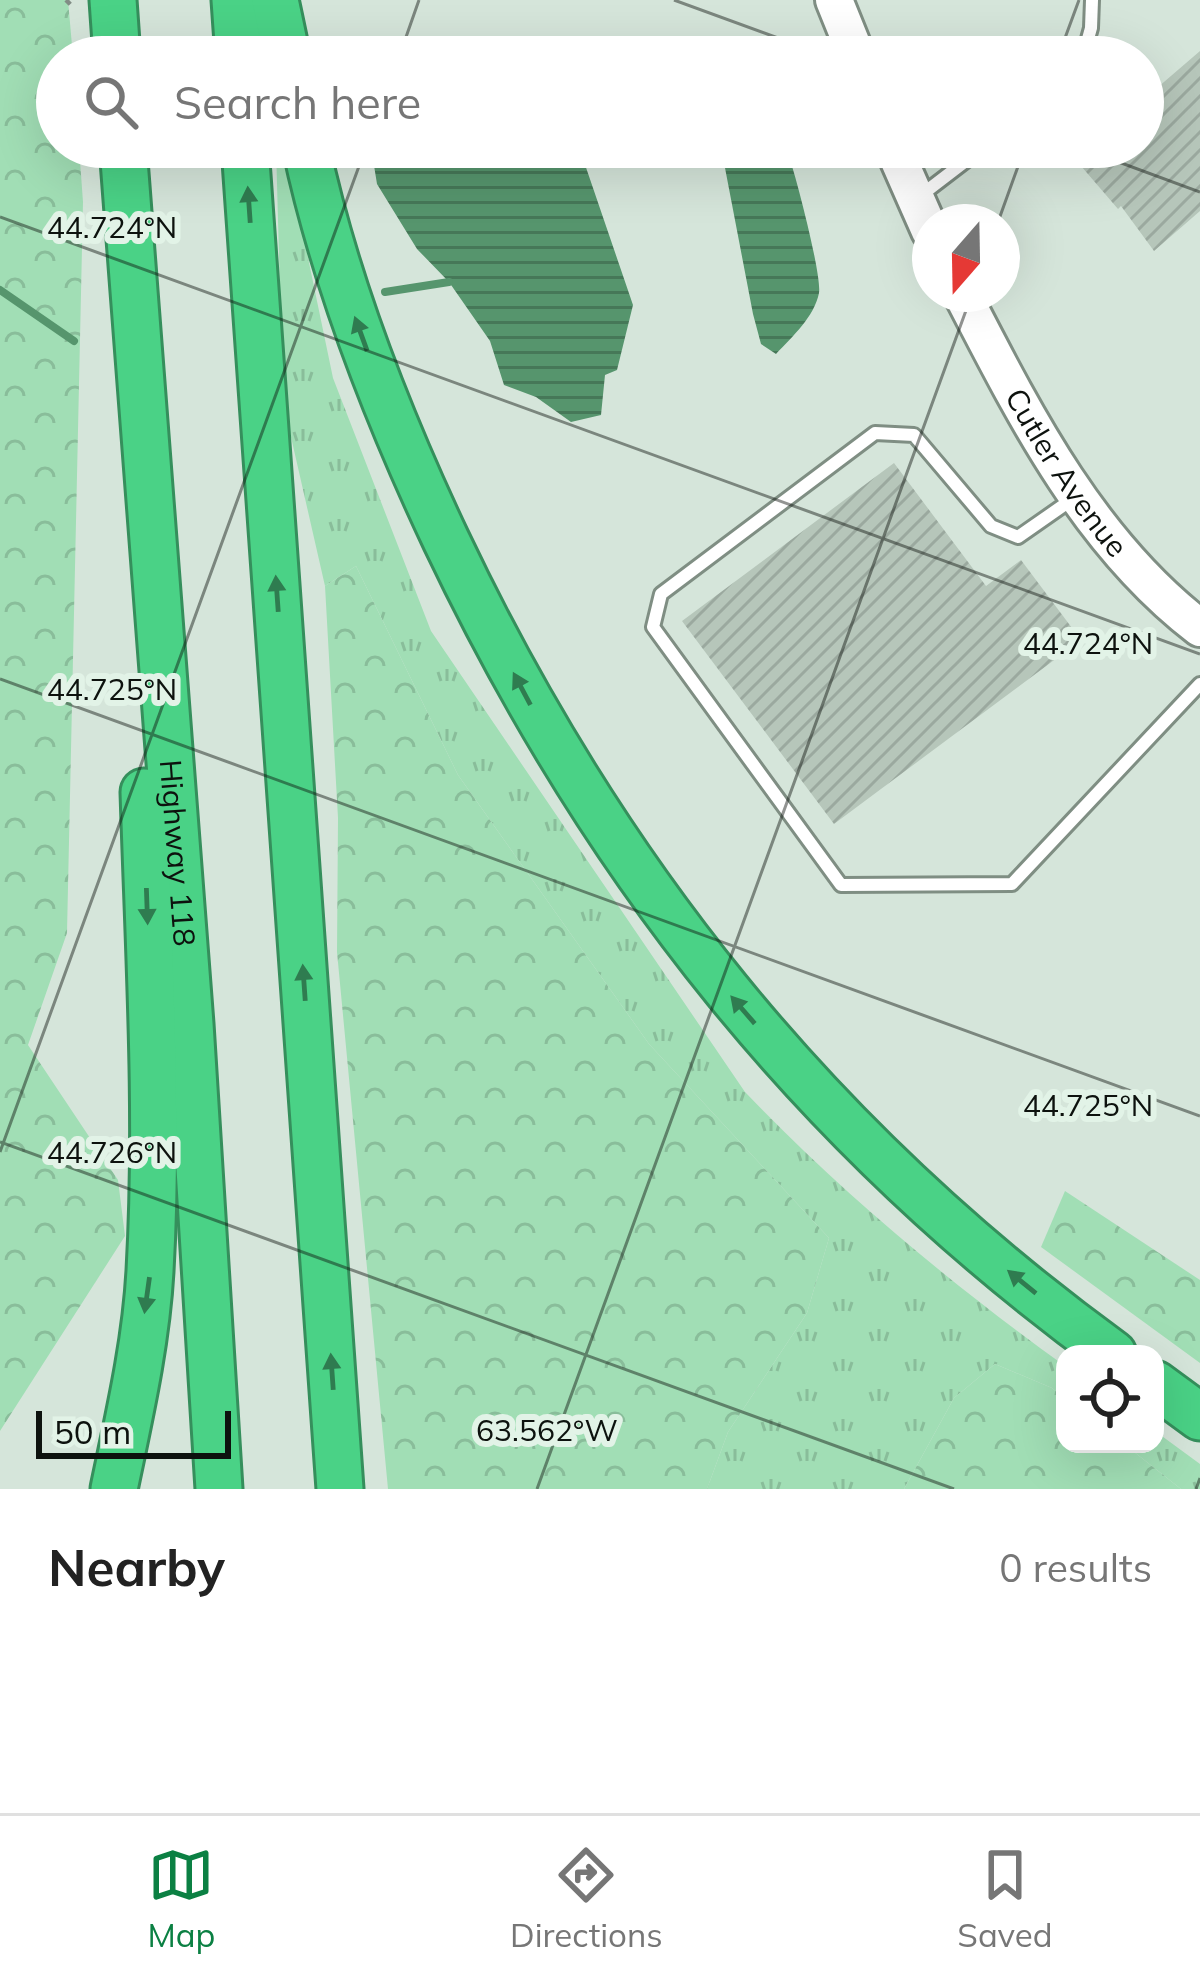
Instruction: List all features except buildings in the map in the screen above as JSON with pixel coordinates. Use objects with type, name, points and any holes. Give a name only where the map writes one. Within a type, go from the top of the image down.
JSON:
[{"type":"highway","points":[[235,0],[238,36]]},
{"type":"highway","points":[[274,0],[282,36]]},
{"type":"highway","points":[[93,4],[107,36]]},
{"type":"highway","name":"Highway 118","points":[[125,168],[190,1024],[219,1489]]},
{"type":"highway","points":[[246,168],[340,1489]]},
{"type":"highway","points":[[312,168],[352,308],[408,458],[541,726],[614,841],[697,956],[786,1061],[861,1139],[986,1253],[1102,1345]]},
{"type":"highway","points":[[114,1489],[133,1400],[150,1276],[154,1153],[135,285]]},
{"type":"highway","points":[[1164,1391],[1200,1417]]},
{"type":"street","points":[[834,0],[848,36]]},
{"type":"street","points":[[902,168],[917,204]]},
{"type":"street","name":"Cutler Avenue","points":[[971,312],[1075,497],[1165,601],[1200,628]]},
{"type":"lane","points":[[1089,36],[1092,0]]},
{"type":"lane","points":[[932,204],[965,168]]},
{"type":"lane","points":[[1075,497],[1018,537],[991,526],[914,435],[875,433],[661,594],[653,627],[841,885],[1012,884],[1200,684]]},
{"type":"path","points":[[66,0],[93,4]]},
{"type":"green space","points":[[0,0],[68,0],[71,36],[36,36],[36,168],[81,168],[83,202],[67,933],[28,1045],[118,1180],[125,1236],[0,1431]]},
{"type":"green space","points":[[277,168],[289,168],[333,378],[431,631],[745,1092],[899,1236],[1056,1359],[1056,1391],[995,1364],[954,1398],[904,1489],[707,1489],[728,1432],[807,1313],[829,1238],[649,1044],[458,775],[356,566],[325,586],[283,402]]},
{"type":"green space","points":[[356,566],[458,775],[649,1044],[829,1238],[807,1313],[728,1432],[707,1489],[388,1489],[337,952],[338,818],[325,586]]},
{"type":"green space","points":[[1065,1191],[1200,1280],[1200,1363],[1041,1247]]},
{"type":"green space","points":[[995,1364],[1056,1391],[1056,1453],[1135,1453],[1181,1489],[904,1489],[954,1398]]},
{"type":"green space","points":[[1164,1438],[1200,1464],[1200,1489],[1181,1489],[1135,1453],[1164,1453]]},
{"type":"shaded area","points":[[374,168],[586,168],[633,305],[617,370],[605,375],[601,415],[571,422],[536,397],[504,385],[490,341],[449,282],[417,249],[377,184]]},
{"type":"shaded area","points":[[725,168],[792,168],[819,293],[808,318],[776,354],[761,344]]},
{"type":"waterway","points":[[385,292],[449,282]]},
{"type":"waterway","points":[[0,290],[74,341]]}]
